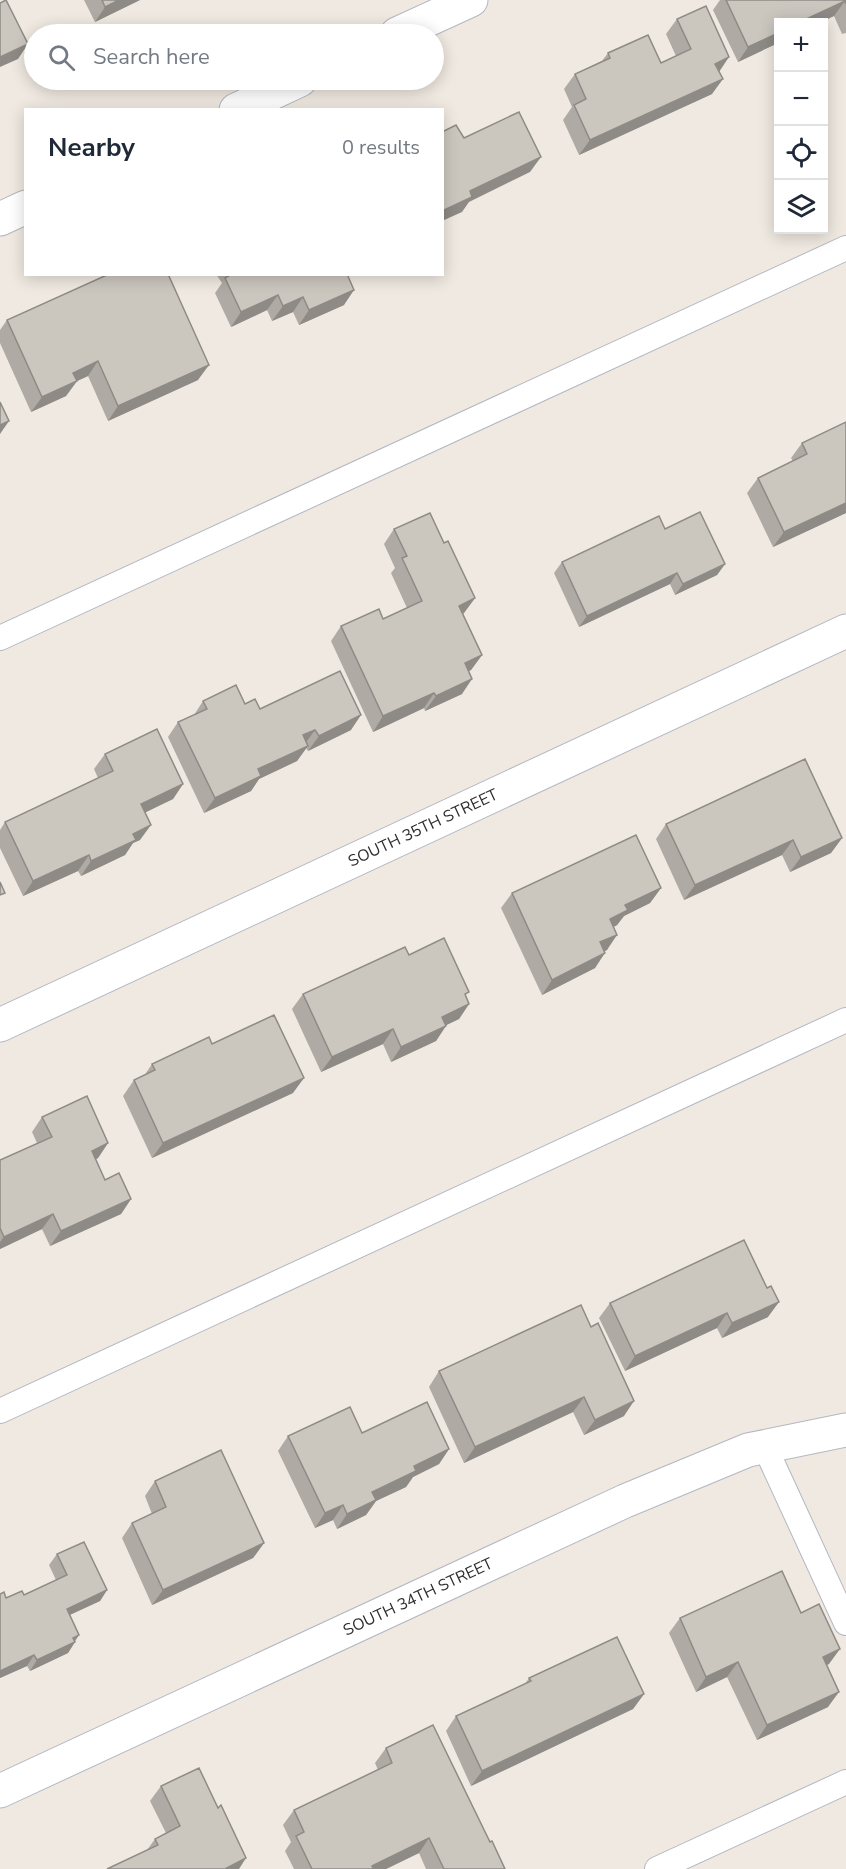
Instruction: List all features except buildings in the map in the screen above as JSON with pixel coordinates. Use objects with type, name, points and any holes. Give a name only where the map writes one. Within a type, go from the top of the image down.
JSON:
[{"type":"street","points":[[419,24],[471,0]]},
{"type":"street","points":[[240,108],[279,90]]},
{"type":"street","points":[[0,219],[24,208]]},
{"type":"street","name":"SOUTH 35TH STREET","points":[[0,1025],[846,632]]},
{"type":"street","name":"SOUTH 34TH STREET","points":[[0,1791],[625,1501],[748,1450],[846,1430]]},
{"type":"lane","points":[[0,638],[846,248]]},
{"type":"lane","points":[[0,1411],[846,1020]]},
{"type":"lane","points":[[765,1447],[846,1623]]},
{"type":"lane","points":[[657,1869],[846,1782]]}]
